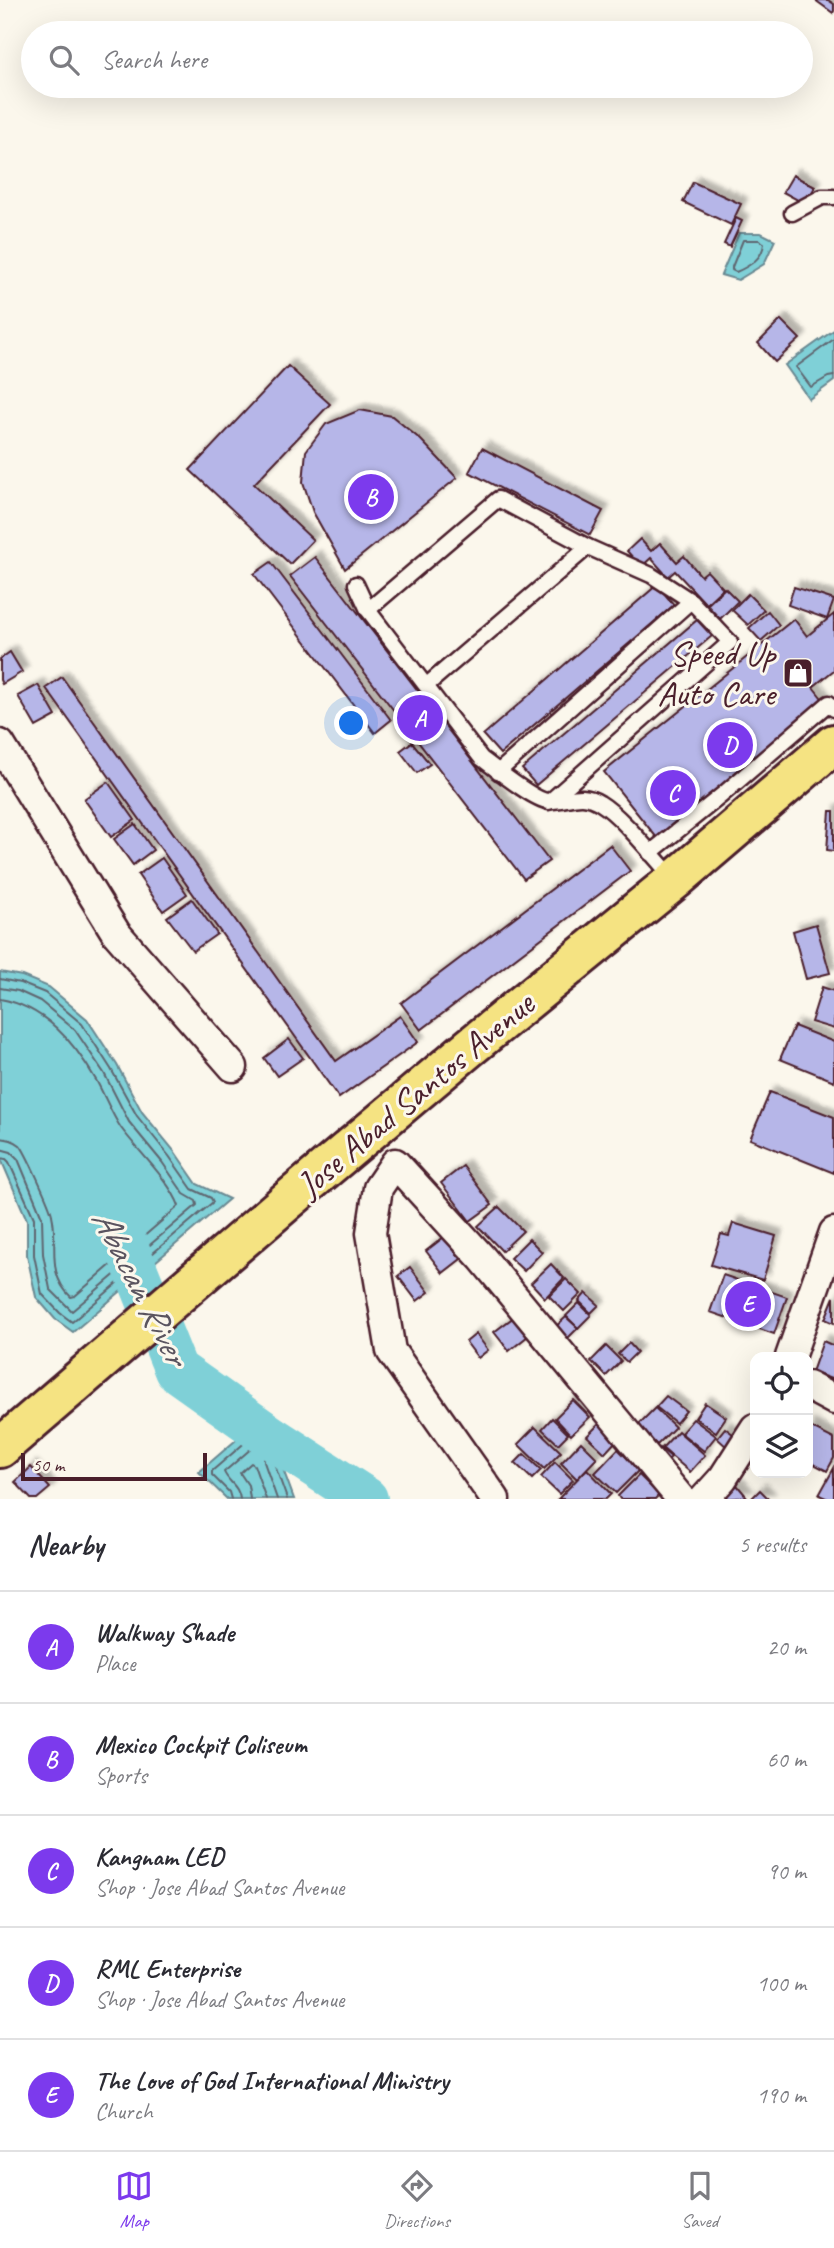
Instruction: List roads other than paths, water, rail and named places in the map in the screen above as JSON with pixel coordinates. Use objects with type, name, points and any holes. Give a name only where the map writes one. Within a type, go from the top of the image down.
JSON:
[{"type":"highway","name":"Jose Abad Santos Avenue","points":[[0,1448],[469,1048],[662,867],[834,744]]},
{"type":"street","points":[[0,744],[116,933],[233,1067]]},
{"type":"street","points":[[495,1499],[391,1351],[371,1233],[378,1188],[396,1163],[474,1249],[681,1499]]},
{"type":"street","points":[[792,1352],[832,1248]]},
{"type":"street","points":[[813,1389],[834,1400]]},
{"type":"street","points":[[704,1499],[723,1478],[750,1436]]},
{"type":"lane","points":[[792,213],[822,197],[834,197]]},
{"type":"lane","points":[[368,610],[498,499],[588,547],[651,576],[691,601],[730,642],[549,802]]},
{"type":"lane","points":[[427,685],[588,547]]},
{"type":"lane","points":[[356,584],[368,610],[481,758],[539,800],[549,802],[580,796],[599,802],[611,811],[662,867],[722,795],[829,703],[834,709]]},
{"type":"lane","points":[[498,772],[691,601]]},
{"type":"water","points":[[739,233],[761,233],[775,240],[764,264],[738,280],[721,275]]},
{"type":"water","points":[[834,330],[834,381],[809,399],[785,365]]},
{"type":"water","points":[[0,972],[22,976],[49,987],[87,1019],[117,1065],[142,1112],[197,1184],[229,1199],[73,1332],[55,1319],[36,1297],[27,1255],[27,1220],[0,1157]]},
{"type":"water","points":[[265,1415],[279,1434],[279,1458],[294,1499],[227,1499],[199,1472]]},
{"type":"waterway","name":"Abacan River","points":[[114,1223],[121,1233],[176,1370],[269,1436],[366,1499]]},
{"type":"place","name":"Mexico Cockpit Coliseum","points":[[371,497]]},
{"type":"place","name":"Speed Up Auto Care","points":[[798,673]]},
{"type":"place","name":"Walkway Shade","points":[[420,718]]},
{"type":"place","name":"RML Enterprise","points":[[730,745]]},
{"type":"place","name":"Kangnam LED","points":[[673,793]]},
{"type":"place","name":"The Love of God International Ministry","points":[[748,1304]]}]
